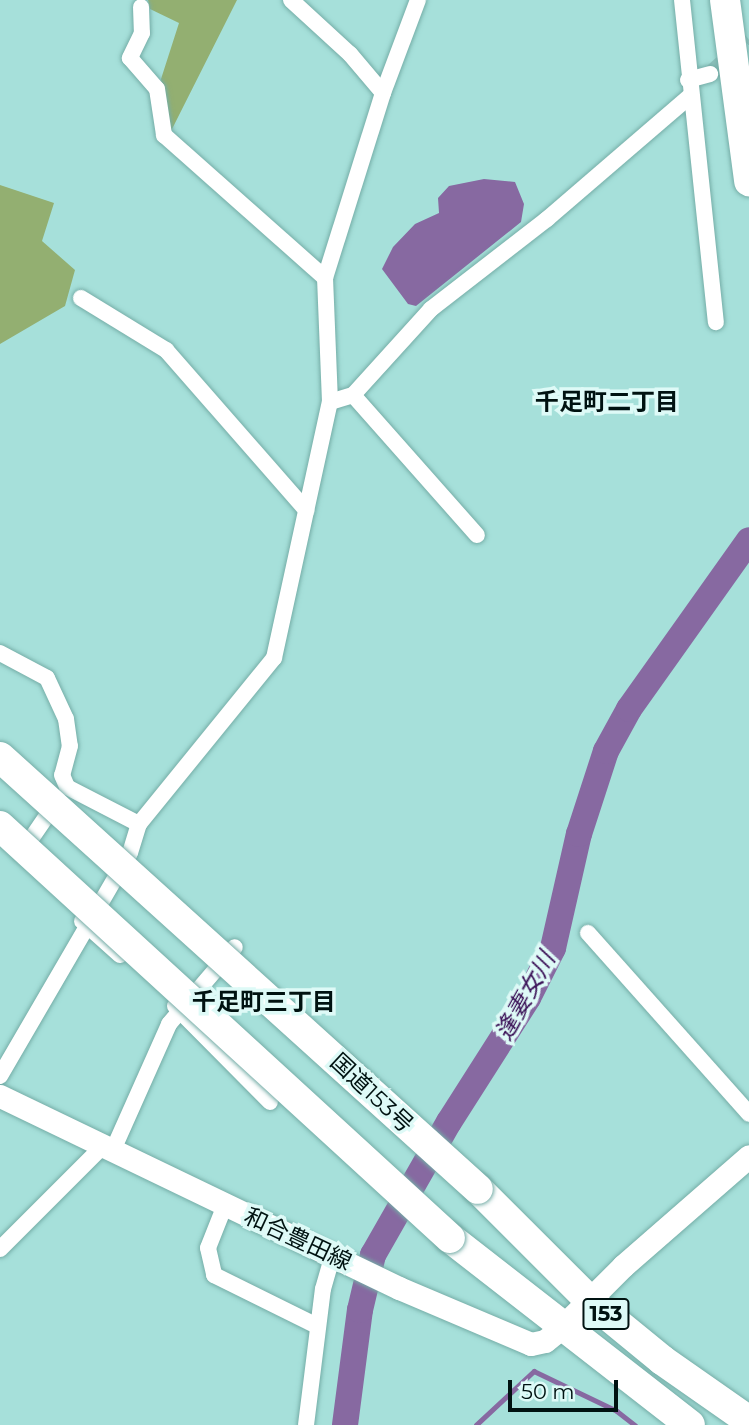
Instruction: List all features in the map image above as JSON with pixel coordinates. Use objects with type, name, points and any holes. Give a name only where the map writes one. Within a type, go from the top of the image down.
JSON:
[{"type":"highway","points":[[725,0],[749,181]]},
{"type":"highway","name":"国道153号","points":[[0,757],[478,1189],[590,1301],[662,1360],[749,1421]]},
{"type":"highway","name":"153","points":[[0,826],[450,1238],[561,1328],[690,1425]]},
{"type":"main road","name":"和合豊田線","points":[[0,1096],[399,1288],[531,1344],[545,1341],[561,1328],[623,1266],[749,1156]]},
{"type":"street","points":[[292,0],[350,54],[383,93]]},
{"type":"street","points":[[0,1076],[130,853],[139,824],[274,658],[330,402],[325,278],[383,93],[418,0]]},
{"type":"street","points":[[682,0],[689,97],[716,322]]},
{"type":"street","points":[[142,7],[142,33],[130,58],[157,89],[163,135],[325,278]]},
{"type":"street","points":[[688,80],[710,74]]},
{"type":"street","points":[[330,402],[353,394],[431,309],[547,219],[689,97]]},
{"type":"street","points":[[81,298],[166,350],[306,510]]},
{"type":"street","points":[[353,394],[477,535]]},
{"type":"street","points":[[0,653],[47,678],[66,719],[70,746],[62,775],[67,787],[139,824]]},
{"type":"street","points":[[17,860],[67,787]]},
{"type":"street","points":[[0,841],[87,926],[181,1011],[270,1101]]},
{"type":"street","points":[[588,933],[749,1114]]},
{"type":"street","points":[[0,1249],[108,1148],[170,1024],[235,947]]},
{"type":"street","points":[[225,1205],[208,1248],[214,1275],[317,1326]]},
{"type":"street","points":[[306,1425],[317,1326],[336,1257]]},
{"type":"green space","points":[[148,0],[237,0],[169,135],[161,79],[179,23],[150,9]]},
{"type":"green space","points":[[0,185],[54,203],[42,241],[75,270],[65,306],[0,344]]},
{"type":"shaded area","points":[[484,179],[515,182],[524,204],[521,222],[416,306],[408,304],[382,269],[393,247],[415,224],[439,213],[438,198],[449,186]]},
{"type":"waterway","name":"逢妻女川","points":[[345,1425],[360,1310],[373,1255],[449,1122],[528,998],[553,948],[579,834],[606,751],[629,709],[749,540]]},
{"type":"waterway","points":[[476,1425],[534,1371],[617,1411],[635,1425]]},
{"type":"tunnel","points":[[710,74],[749,39]]},
{"type":"district","name":"千足町二丁目","points":[[607,402]]},
{"type":"district","name":"千足町三丁目","points":[[264,1002]]}]
